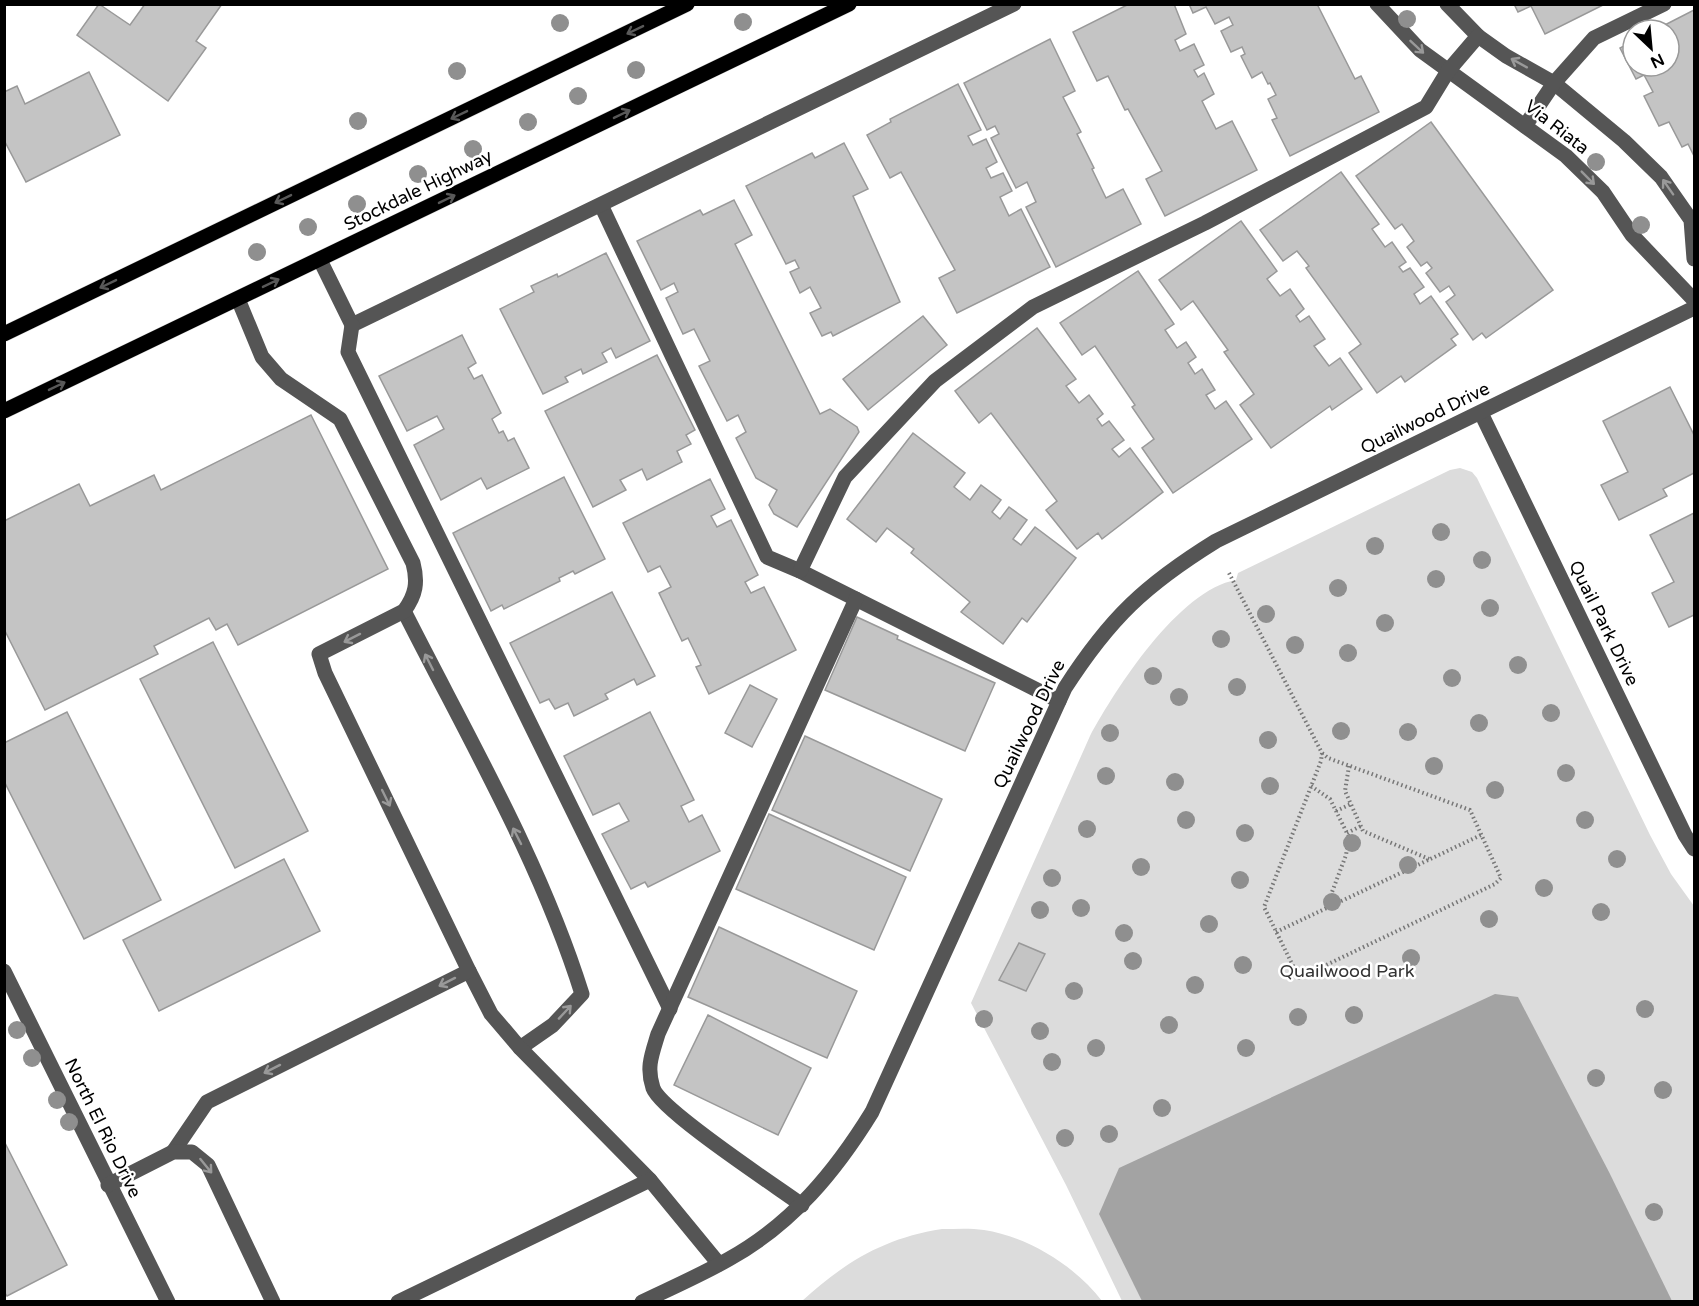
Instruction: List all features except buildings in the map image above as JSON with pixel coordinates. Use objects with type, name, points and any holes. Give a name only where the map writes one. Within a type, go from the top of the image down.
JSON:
[{"type":"main road","points":[[4,334],[687,4]]},
{"type":"main road","name":"Stockdale Highway","points":[[4,411],[849,4]]},
{"type":"street","points":[[352,325],[1014,4]]},
{"type":"street","name":"Via Riata","points":[[1377,4],[1420,50],[1566,156],[1602,192],[1632,235],[1695,300]]},
{"type":"street","name":"Via Riata","points":[[1447,4],[1478,36],[1506,56],[1554,83],[1624,141],[1661,177],[1690,220],[1695,259]]},
{"type":"street","points":[[1525,126],[1554,83],[1594,38],[1664,4]]},
{"type":"street","points":[[800,571],[845,477],[935,381],[1033,307],[1205,223],[1426,107],[1448,71],[1478,36]]},
{"type":"street","points":[[600,204],[766,557],[800,571],[1059,701]]},
{"type":"street","points":[[320,260],[352,325],[348,352],[670,1010]]},
{"type":"street","points":[[238,299],[262,357],[281,379],[340,419],[413,563],[418,581],[412,601],[404,611],[320,654],[325,673],[469,971],[491,1014],[520,1048],[650,1180],[719,1264]]},
{"type":"street","name":"Quailwood Drive","points":[[642,1302],[719,1264],[773,1230],[802,1205],[844,1156],[872,1112],[1059,701],[1093,644],[1132,601],[1172,568],[1216,541],[1695,308]]},
{"type":"street","name":"Quail Park Drive","points":[[1481,413],[1685,835],[1695,849]]},
{"type":"street","points":[[802,1205],[672,1111],[654,1090],[648,1066],[658,1034],[856,599]]},
{"type":"street","points":[[404,611],[538,877],[564,939],[582,994],[553,1025],[520,1048]]},
{"type":"street","name":"North El Rio Drive","points":[[4,971],[108,1185],[168,1302]]},
{"type":"street","points":[[173,1152],[207,1102],[469,971]]},
{"type":"street","points":[[108,1185],[173,1152],[192,1152],[208,1165],[273,1302]]},
{"type":"street","points":[[398,1302],[650,1180]]},
{"type":"path","points":[[1229,573],[1322,753],[1321,761],[1264,906],[1299,978],[1495,884],[1502,878],[1470,810],[1349,766],[1322,753]]},
{"type":"path","points":[[1349,766],[1345,791],[1363,831],[1372,837],[1429,859]]},
{"type":"path","points":[[1311,786],[1330,799],[1349,837],[1346,855],[1326,908]]},
{"type":"path","points":[[1336,811],[1350,804]]},
{"type":"path","points":[[1347,832],[1360,826]]},
{"type":"path","points":[[1276,932],[1481,835]]},
{"type":"green space","name":"Quailwood Park","points":[[1460,468],[1472,472],[1477,478],[1650,835],[1671,874],[1694,906],[1694,1301],[1122,1301],[1066,1185],[971,1003],[1090,736],[1133,668],[1172,621],[1193,602],[1214,588],[1236,580],[1238,573],[1450,470]]},
{"type":"green space","points":[[942,1229],[984,1230],[1034,1246],[1065,1265],[1102,1301],[802,1301],[850,1263],[866,1254],[902,1239]]},
{"type":"shaded area","points":[[1495,994],[1518,997],[1609,1172],[1672,1301],[1142,1301],[1099,1214],[1119,1168]]}]
